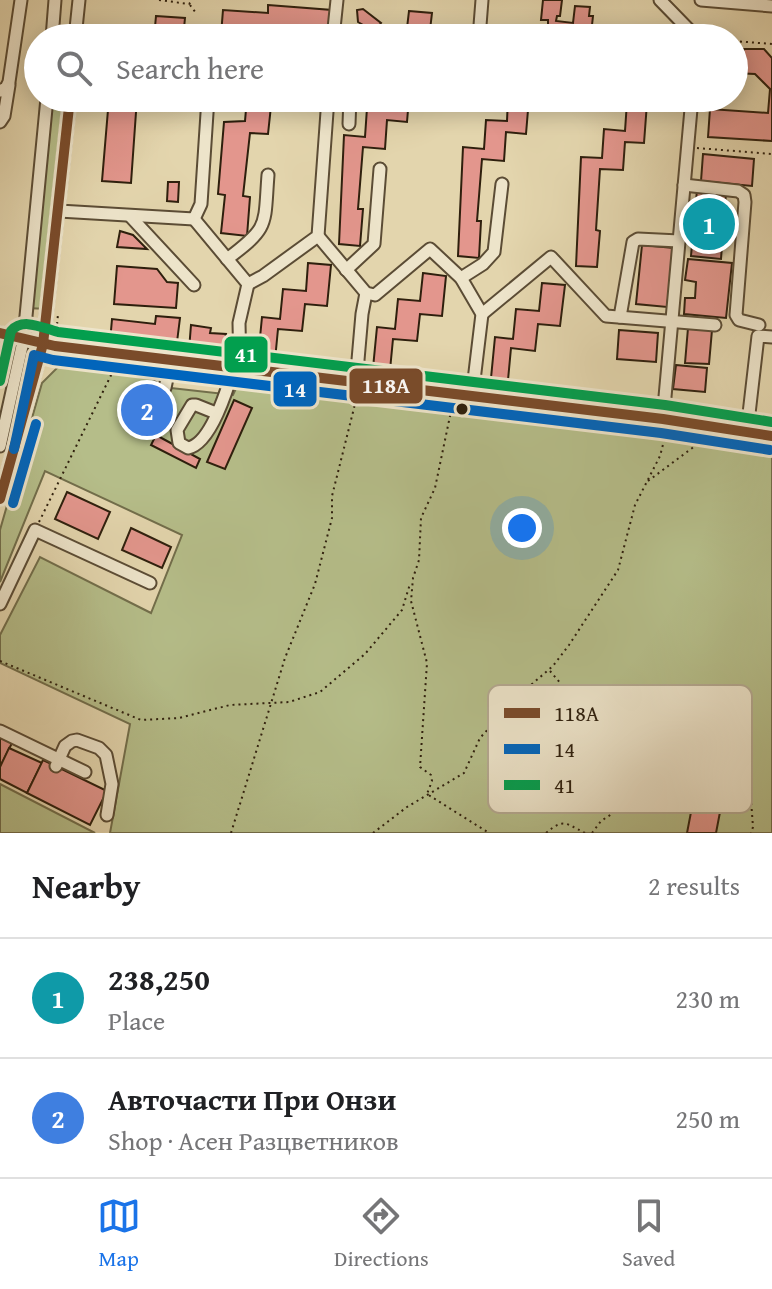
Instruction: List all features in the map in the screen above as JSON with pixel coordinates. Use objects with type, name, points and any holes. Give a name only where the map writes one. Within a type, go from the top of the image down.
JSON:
[{"type":"street","points":[[0,122],[4,116],[5,87],[21,0]]},
{"type":"street","points":[[53,24],[55,0]]},
{"type":"street","points":[[76,24],[79,0]]},
{"type":"street","points":[[334,24],[337,0]]},
{"type":"street","points":[[480,24],[482,0]]},
{"type":"street","points":[[660,0],[683,24]]},
{"type":"street","points":[[701,0],[772,6]]},
{"type":"street","points":[[0,446],[24,337],[46,112]]},
{"type":"street","points":[[0,499],[43,344],[69,112]]},
{"type":"street","points":[[194,219],[201,204],[207,112]]},
{"type":"street","points":[[327,112],[318,236],[366,293],[375,295],[430,249],[461,278],[482,314],[472,397]]},
{"type":"street","points":[[349,112],[349,124]]},
{"type":"street","points":[[667,420],[672,323],[691,112]]},
{"type":"street","points":[[346,270],[374,244],[380,169]]},
{"type":"street","points":[[227,259],[257,237],[264,223],[268,175]]},
{"type":"street","points":[[461,278],[483,264],[494,252],[502,184]]},
{"type":"street","points":[[684,185],[738,191],[744,195],[736,315],[739,320],[759,325]]},
{"type":"street","points":[[59,211],[194,219],[248,284]]},
{"type":"street","points":[[130,216],[194,285]]},
{"type":"street","points":[[216,413],[237,367],[239,323],[248,284],[318,236]]},
{"type":"street","points":[[620,317],[633,242],[638,239],[679,241]]},
{"type":"street","points":[[482,314],[551,257],[606,316],[715,325]]},
{"type":"street","points":[[356,383],[366,293]]},
{"type":"street","points":[[2,334],[43,344],[667,420],[772,436]]},
{"type":"street","points":[[747,431],[758,336],[772,337]]},
{"type":"street","points":[[165,388],[171,359]]},
{"type":"street","points":[[0,604],[35,530],[150,583]]},
{"type":"street","points":[[0,731],[58,763],[85,772]]},
{"type":"street","points":[[58,763],[65,746],[77,740],[99,748],[106,755],[112,784],[107,815]]},
{"type":"path","points":[[159,0],[188,3],[193,0]]},
{"type":"path","points":[[188,3],[196,13]]},
{"type":"path","points":[[748,42],[772,44]]},
{"type":"path","points":[[688,147],[772,154]]},
{"type":"path","points":[[2,334],[10,359]]},
{"type":"path","points":[[35,530],[122,354]]},
{"type":"path","points":[[231,833],[295,628],[315,584],[332,518],[332,496],[357,403],[356,383]]},
{"type":"path","points":[[0,661],[141,720],[179,718],[230,705],[289,702],[320,692],[365,654],[402,610],[419,560],[421,518],[435,488],[450,416],[450,395]]},
{"type":"path","points":[[531,685],[549,670],[569,645],[618,570],[635,505],[660,456],[667,420]]},
{"type":"path","points":[[646,483],[721,427]]},
{"type":"path","points":[[413,578],[411,601],[427,663],[420,767],[431,775],[427,794]]},
{"type":"path","points":[[549,670],[562,685]]},
{"type":"path","points":[[373,833],[407,807],[464,773],[480,738],[488,729]]},
{"type":"path","points":[[427,794],[489,833]]},
{"type":"path","points":[[592,833],[601,821],[613,813]]},
{"type":"path","points":[[751,833],[752,813]]},
{"type":"path","points":[[546,833],[557,823],[564,822],[585,833]]},
{"type":"green space","points":[[45,112],[68,112],[47,309],[27,308]]},
{"type":"green space","points":[[65,360],[141,370],[162,387],[233,395],[239,382],[748,445],[772,452],[772,833],[110,833],[130,724],[0,663],[0,635],[40,557],[151,613],[182,535],[45,471],[0,582],[0,530],[42,383]]},
{"type":"green space","points":[[0,784],[95,833],[0,833]]},
{"type":"building","points":[[543,0],[562,0],[560,16],[556,21],[573,23],[575,6],[590,7],[589,16],[593,16],[592,24],[548,24],[548,20],[541,20]]},
{"type":"building","points":[[268,5],[332,10],[331,24],[222,24],[223,10],[268,13]]},
{"type":"building","points":[[363,9],[381,23],[361,24],[358,22],[357,10]]},
{"type":"building","points":[[409,11],[432,13],[431,24],[407,24]]},
{"type":"building","points":[[156,16],[185,18],[184,24],[155,24]]},
{"type":"building","points":[[748,49],[764,49],[772,58],[772,141],[708,137],[710,112],[768,113],[770,89],[755,74],[748,74]]},
{"type":"building","points":[[108,112],[136,112],[131,183],[102,181]]},
{"type":"building","points":[[246,112],[270,112],[268,134],[250,133],[243,196],[250,197],[247,236],[221,233],[225,195],[218,194],[224,122],[245,121]]},
{"type":"building","points":[[367,112],[408,112],[407,122],[387,120],[385,149],[363,147],[358,209],[363,209],[360,246],[339,244],[344,135],[365,137]]},
{"type":"building","points":[[507,112],[528,112],[526,134],[506,132],[504,161],[482,159],[477,221],[481,221],[479,258],[458,256],[463,147],[484,149],[486,120],[507,121]]},
{"type":"building","points":[[626,112],[646,112],[644,143],[625,142],[623,170],[600,169],[597,267],[576,266],[581,157],[602,158],[604,129],[625,131]]},
{"type":"building","points":[[703,154],[754,159],[752,186],[701,181]]},
{"type":"building","points":[[168,182],[179,182],[178,202],[167,201]]},
{"type":"building","points":[[697,190],[726,193],[721,259],[691,256]]},
{"type":"building","points":[[120,231],[133,235],[147,249],[117,247]]},
{"type":"building","points":[[642,245],[674,248],[667,307],[636,304]]},
{"type":"building","points":[[688,259],[732,263],[726,318],[684,314],[685,298],[695,298],[696,282],[685,280]]},
{"type":"building","points":[[308,263],[331,265],[327,306],[305,304],[302,331],[278,329],[275,360],[258,358],[262,317],[280,319],[283,289],[306,291]]},
{"type":"building","points":[[117,266],[157,269],[167,282],[178,283],[176,308],[114,304]]},
{"type":"building","points":[[423,273],[446,276],[442,316],[420,314],[417,341],[393,339],[390,370],[373,368],[377,327],[395,329],[398,299],[420,301]]},
{"type":"building","points":[[542,283],[565,285],[560,326],[538,324],[535,351],[511,348],[508,380],[491,378],[495,337],[513,339],[516,309],[539,311]]},
{"type":"building","points":[[156,316],[180,318],[176,350],[110,342],[112,319],[155,324]]},
{"type":"building","points":[[191,325],[211,328],[210,333],[226,334],[223,354],[189,350]]},
{"type":"building","points":[[688,328],[712,330],[709,364],[685,363]]},
{"type":"building","points":[[619,330],[658,333],[656,362],[617,359]]},
{"type":"building","points":[[676,365],[707,368],[705,392],[673,389]]},
{"type":"building","points":[[234,400],[252,408],[225,469],[207,462]]},
{"type":"building","points":[[156,435],[200,459],[196,468],[151,445]]},
{"type":"building","points":[[67,492],[110,512],[98,539],[55,519]]},
{"type":"building","points":[[131,528],[171,547],[162,568],[122,550]]},
{"type":"building","points":[[0,735],[13,741],[0,767]]},
{"type":"building","points":[[9,748],[42,763],[27,793],[0,779],[0,767]]},
{"type":"building","points":[[43,760],[107,791],[90,825],[27,793]]},
{"type":"building","points":[[691,813],[720,813],[716,833],[687,833]]},
{"type":"transit line","name":"118А","points":[[0,499],[43,344],[68,112]]},
{"type":"transit line","name":"41","points":[[0,381],[11,331],[27,324],[58,332],[665,405],[772,422]]},
{"type":"transit line","name":"118А","points":[[0,333],[55,346],[663,419],[772,436]]},
{"type":"transit line","name":"14","points":[[14,449],[34,355],[53,360],[661,433],[770,450]]},
{"type":"transit line","name":"14","points":[[13,503],[36,424]]},
{"type":"place","name":"238,250","points":[[709,224]]},
{"type":"place","name":"Авточасти При Онзи","points":[[147,410]]}]
